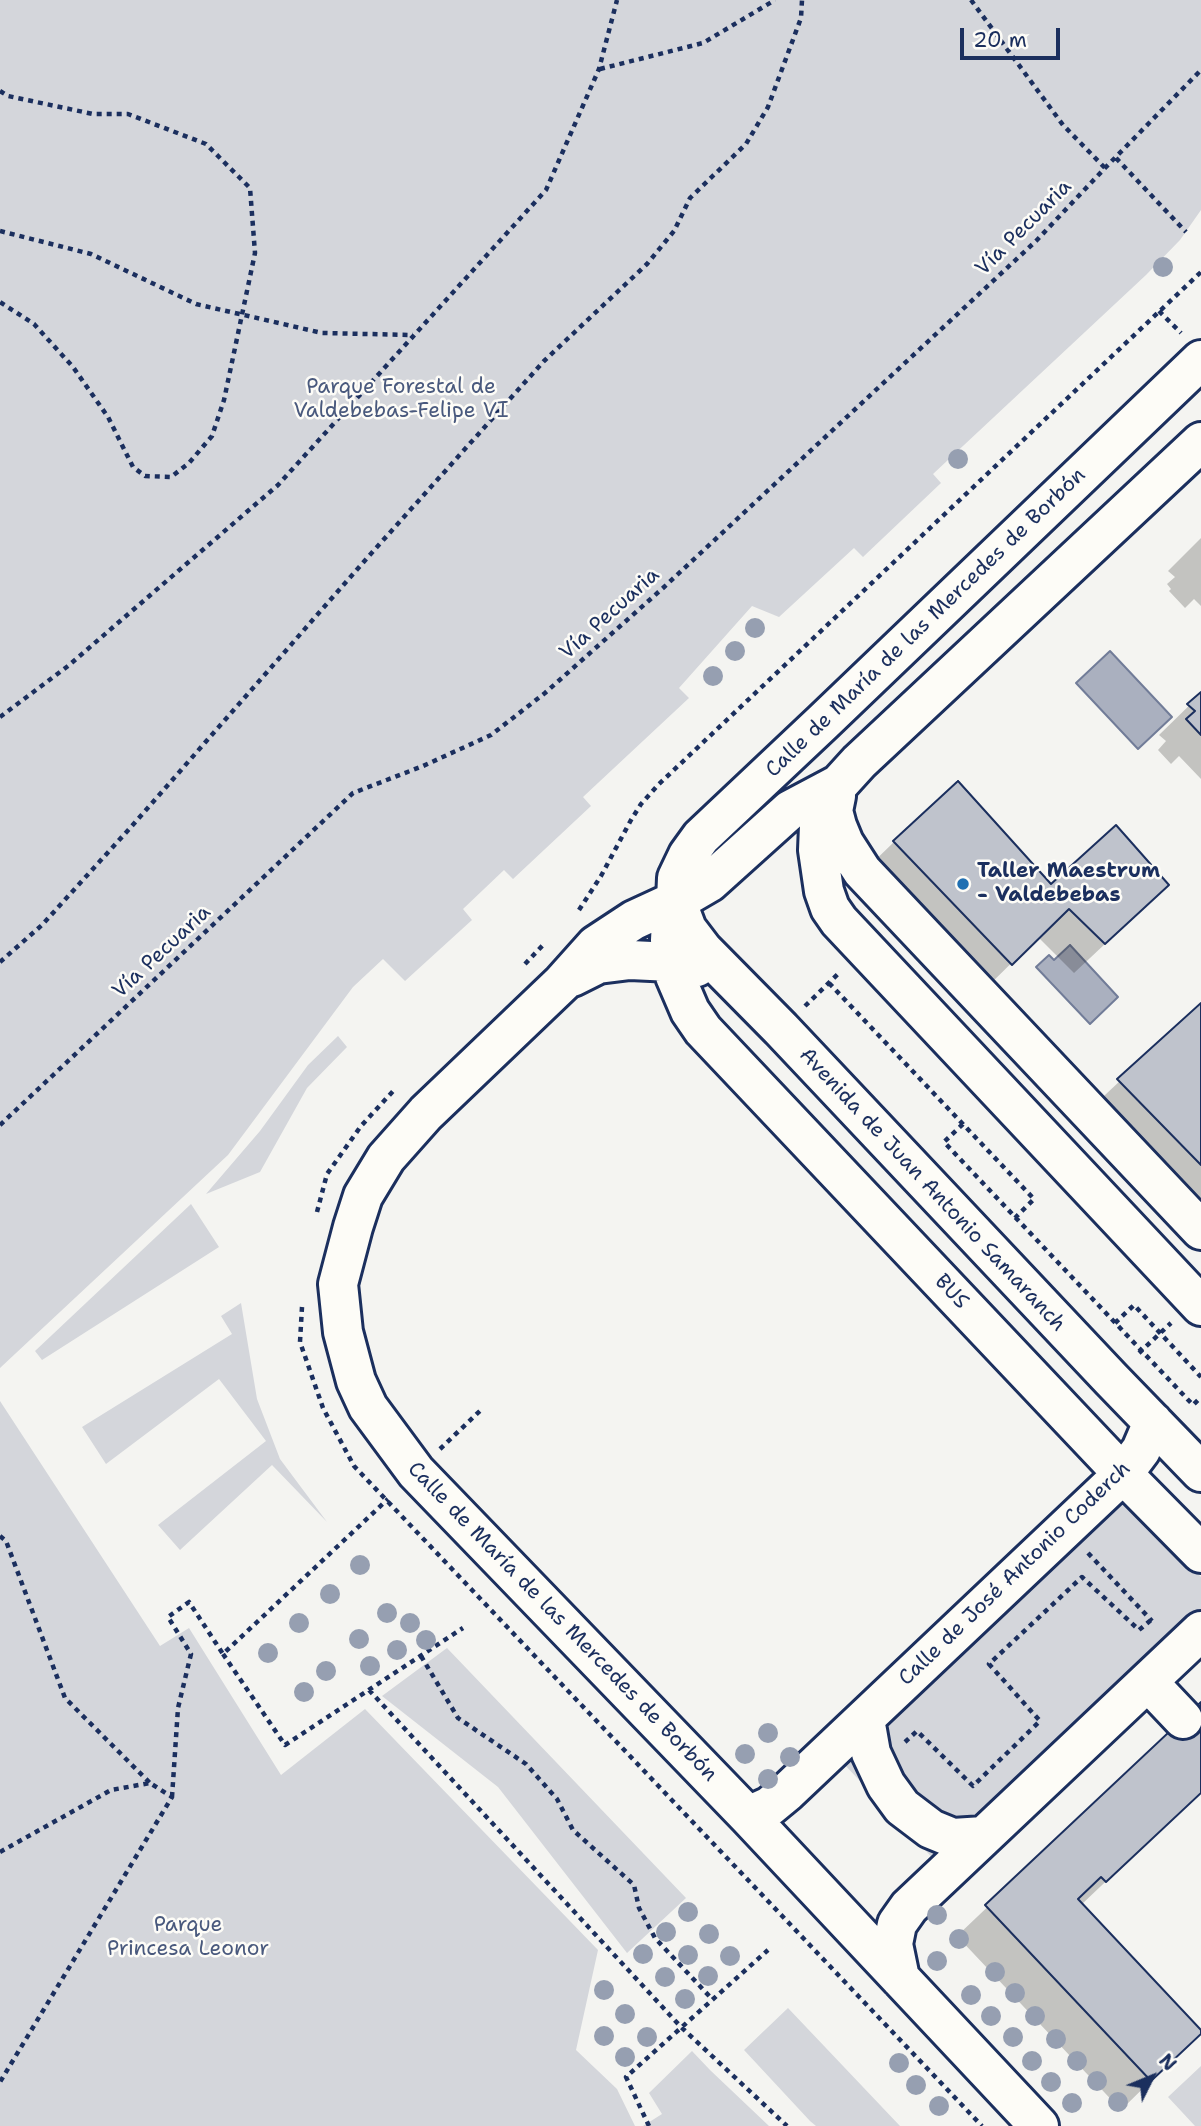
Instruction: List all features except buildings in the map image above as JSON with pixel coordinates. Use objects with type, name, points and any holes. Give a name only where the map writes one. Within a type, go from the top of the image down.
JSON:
[{"type":"street","name":"Calle de María de las Mercedes de Borbón","points":[[676,900],[677,878],[688,855],[701,837],[823,722],[1193,348]]},
{"type":"street","name":"Calle de María de las Mercedes de Borbón","points":[[1039,2126],[748,1816],[416,1472],[369,1407],[356,1381],[342,1332],[338,1284],[363,1196],[386,1158],[426,1113],[562,983],[589,952],[634,920],[710,882],[790,810],[849,773],[1201,442]]},
{"type":"street","points":[[849,773],[834,811],[844,843],[862,871],[1201,1230]]},
{"type":"street","points":[[849,773],[823,810],[820,826],[818,850],[830,908],[1187,1313]]},
{"type":"street","name":"BUS","points":[[676,900],[671,922],[672,962],[682,996],[703,1030],[1201,1553]]},
{"type":"street","name":"Avenida de Juan Antonio Samaranch","points":[[676,900],[687,929],[703,950],[1201,1472]]},
{"type":"street","points":[[562,983],[583,970],[613,961],[638,960],[672,962],[703,968],[734,982]]},
{"type":"street","name":"Calle de José Antonio Coderch","points":[[748,1816],[770,1806],[787,1793],[1123,1474],[1141,1450],[1153,1422]]},
{"type":"street","points":[[900,1978],[893,1944],[897,1924],[909,1907],[1201,1631]]},
{"type":"street","points":[[1148,1682],[1183,1718]]},
{"type":"street","points":[[865,1719],[871,1753],[886,1785],[902,1807],[931,1829],[953,1838],[984,1836]]},
{"type":"path","points":[[0,717],[68,666],[278,485],[546,190],[599,69],[618,0]]},
{"type":"path","points":[[599,69],[703,43],[775,0]]},
{"type":"path","points":[[0,962],[42,925],[122,837],[544,362],[646,264],[674,231],[690,198],[747,144],[768,107],[801,18],[802,0]]},
{"type":"path","points":[[971,0],[1063,125],[1105,168]]},
{"type":"path","name":"Vía Pecuaria","points":[[0,1125],[353,793],[423,766],[491,735],[545,693],[663,588],[1036,241],[1201,71]]},
{"type":"path","points":[[0,91],[8,96],[93,114],[128,114],[206,144],[250,188],[255,253],[224,400],[212,436],[189,463],[171,477],[145,476],[133,467],[108,417],[73,367],[34,324],[0,302]]},
{"type":"path","points":[[1116,158],[1186,232]]},
{"type":"path","points":[[0,231],[91,254],[195,304],[322,334],[414,335]]},
{"type":"path","points":[[572,917],[588,897],[641,804],[659,784],[1201,272]]},
{"type":"path","points":[[1159,311],[1193,348]]},
{"type":"path","points":[[527,963],[553,936]]},
{"type":"path","points":[[780,1029],[865,949]]},
{"type":"path","points":[[829,983],[1034,1199],[1016,1217]]},
{"type":"path","points":[[963,1124],[943,1142],[1193,1405],[1201,1397]]},
{"type":"path","points":[[1115,1323],[1134,1305],[1201,1377]]},
{"type":"path","points":[[1136,1356],[1187,1313]]},
{"type":"path","points":[[438,1451],[483,1408]]},
{"type":"path","points":[[223,1654],[394,1493]]},
{"type":"path","points":[[0,1536],[6,1541],[65,1698],[150,1783],[172,1797]]},
{"type":"path","points":[[1080,1545],[1158,1628]]},
{"type":"path","points":[[878,1768],[917,1731],[974,1786],[1040,1721],[989,1664],[1082,1577],[1139,1630],[1150,1620]]},
{"type":"path","points":[[0,2082],[172,1797],[178,1708],[191,1654],[168,1617],[189,1602],[285,1745],[463,1628]]},
{"type":"path","points":[[421,1656],[458,1718],[526,1764],[557,1799],[573,1830],[634,1885],[639,1908],[655,1938],[712,1999]]},
{"type":"path","points":[[369,1690],[681,2027],[787,2126]]},
{"type":"path","points":[[0,1852],[111,1790],[150,1783]]},
{"type":"path","points":[[649,2126],[626,2077],[768,1950]]},
{"type":"green space","name":"Parque Forestal de Valdebebas-Felipe VI","points":[[0,0],[1201,0],[1201,210],[1180,240],[1146,275],[933,474],[941,483],[863,557],[854,548],[779,617],[752,606],[679,688],[689,698],[583,797],[591,806],[513,879],[504,870],[463,909],[472,920],[405,981],[383,959],[353,987],[228,1155],[0,1368]]},
{"type":"green space","points":[[338,1036],[347,1047],[307,1088],[260,1172],[206,1194],[260,1131],[308,1065]]},
{"type":"green space","points":[[191,1204],[219,1247],[42,1360],[35,1351]]},
{"type":"green space","points":[[241,1303],[257,1399],[280,1459],[327,1522],[272,1465],[180,1550],[158,1525],[266,1441],[219,1379],[106,1464],[82,1427],[232,1334],[221,1316]]},
{"type":"green space","name":"Parque Princesa Leonor","points":[[0,1401],[160,1646],[189,1628],[281,1775],[365,1709],[598,1950],[576,2050],[617,2089],[635,2126],[0,2126]]},
{"type":"green space","points":[[1124,1496],[1201,1577],[1201,1623],[942,1868],[842,1762]]},
{"type":"green space","points":[[447,1648],[686,1898],[627,1953],[498,1787],[382,1696]]},
{"type":"green space","points":[[788,2008],[900,2126],[816,2126],[810,2121],[744,2050]]},
{"type":"green space","points":[[692,2051],[769,2126],[643,2126],[662,2114],[649,2093]]},
{"type":"green space","points":[[1201,2066],[1201,2126],[1195,2126],[1168,2097]]},
{"type":"water","points":[[1110,651],[1172,717],[1138,749],[1076,683]]},
{"type":"water","points":[[1070,945],[1118,997],[1090,1024],[1036,967],[1049,955],[1054,960]]},
{"type":"place","name":"Taller Maestrum - Valdebebas","points":[[963,884]]}]
